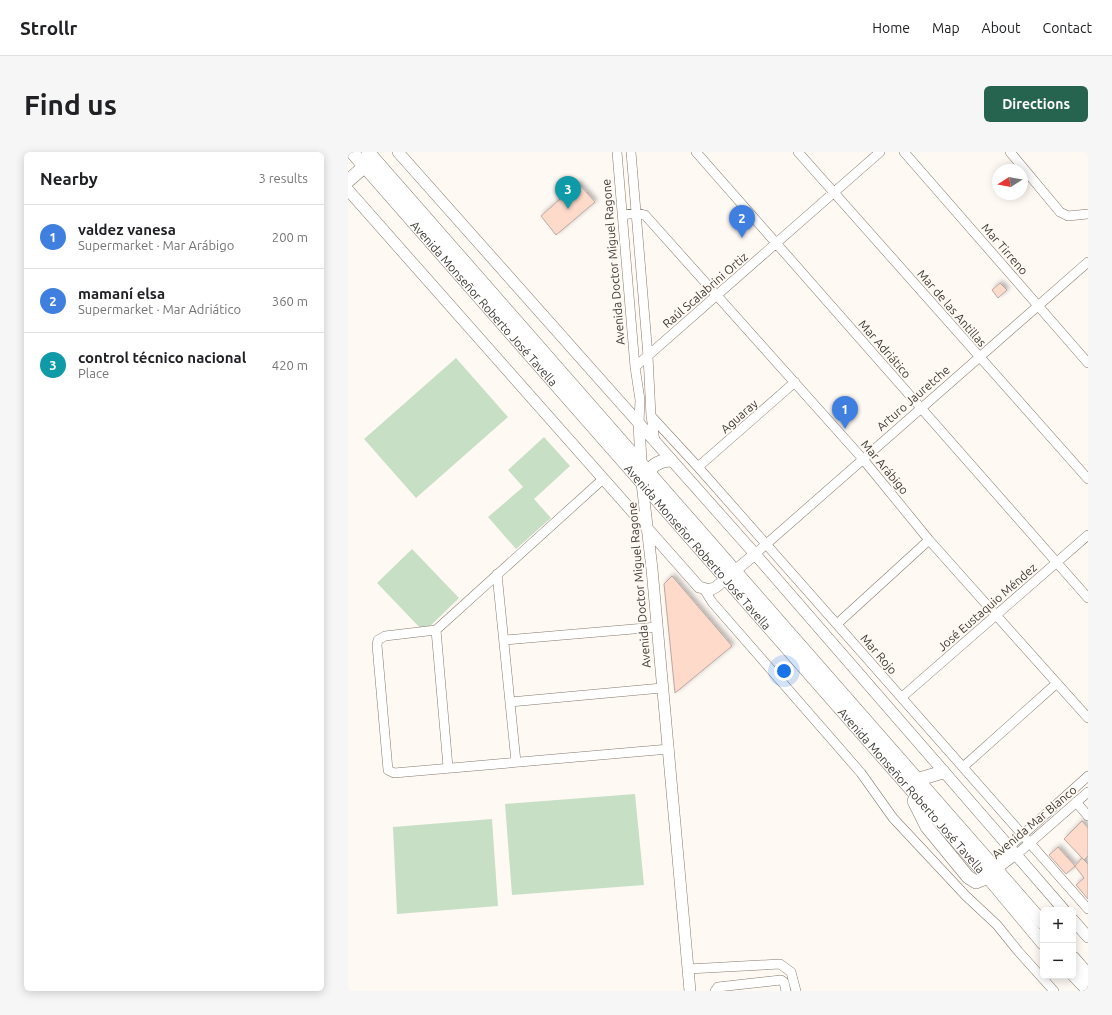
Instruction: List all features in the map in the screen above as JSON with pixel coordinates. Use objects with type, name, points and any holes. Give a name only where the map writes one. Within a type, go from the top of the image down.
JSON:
[{"type":"highway","name":"Avenida Monseñor Roberto José Tavella","points":[[352,152],[643,473]]},
{"type":"highway","name":"Avenida Monseñor Roberto José Tavella","points":[[368,152],[730,575],[910,782],[992,873],[1040,921]]},
{"type":"highway","points":[[348,181],[365,166]]},
{"type":"highway","points":[[643,473],[658,462],[670,460]]},
{"type":"highway","points":[[943,772],[910,782],[928,827],[968,877],[976,882],[992,873]]},
{"type":"highway","name":"Avenida Monseñor Roberto José Tavella","points":[[992,873],[1040,939]]},
{"type":"highway","points":[[1076,961],[1088,975]]},
{"type":"highway","points":[[1076,977],[1088,990]]},
{"type":"main road","points":[[398,152],[755,554],[1061,907]]},
{"type":"main road","points":[[348,190],[699,587],[704,589],[716,587],[755,554]]},
{"type":"main road","name":"Avenida Doctor Miguel Ragone","points":[[639,423],[647,528],[669,749],[690,991]]},
{"type":"main road","points":[[652,569],[656,560],[670,555]]},
{"type":"main road","points":[[1076,923],[1088,937]]},
{"type":"street","name":"Avenida Doctor Miguel Ragone","points":[[617,152],[640,400],[639,423]]},
{"type":"street","points":[[631,152],[648,356],[651,416],[655,441]]},
{"type":"street","name":"Mar Adriático","points":[[696,152],[1088,598]]},
{"type":"street","name":"Mar de las Antillas","points":[[798,152],[1088,479]]},
{"type":"street","name":"Raúl Scalabrini Ortiz","points":[[636,367],[880,152]]},
{"type":"street","name":"Mar Tirreno","points":[[904,152],[1088,363]]},
{"type":"street","points":[[1010,152],[1060,212],[1068,216],[1088,214]]},
{"type":"street","points":[[622,215],[637,213]]},
{"type":"street","name":"Mar Arábigo","points":[[637,213],[645,215],[795,382],[862,458],[929,540],[1088,718]]},
{"type":"street","name":"Arturo Jauretche","points":[[755,554],[862,458],[1088,262]]},
{"type":"street","name":"Aguaray","points":[[698,467],[795,382]]},
{"type":"street","name":"Mar Rojo","points":[[651,416],[902,697],[1088,909]]},
{"type":"street","points":[[603,478],[436,630],[385,636],[378,640],[377,645],[386,761],[388,770],[394,773],[669,749]]},
{"type":"street","name":"José Eustaquio Méndez","points":[[902,697],[1088,535]]},
{"type":"street","points":[[837,624],[929,540]]},
{"type":"street","points":[[497,574],[516,762]]},
{"type":"street","points":[[704,589],[712,602],[861,773],[893,818],[966,896],[988,915],[1054,991]]},
{"type":"street","points":[[504,640],[657,627]]},
{"type":"street","points":[[436,630],[448,768]]},
{"type":"street","points":[[963,767],[1057,683]]},
{"type":"street","points":[[510,702],[662,688]]},
{"type":"street","name":"Avenida Mar Blanco","points":[[992,873],[1013,851],[1022,834],[1088,776]]},
{"type":"street","name":"Avenida Mar Blanco","points":[[1013,851],[1029,843],[1088,792]]},
{"type":"street","points":[[1076,802],[1088,816]]},
{"type":"street","points":[[688,969],[780,964],[791,972],[794,978],[796,991]]},
{"type":"street","points":[[715,991],[718,987],[781,980],[784,982],[786,991]]},
{"type":"green space","points":[[456,358],[508,417],[416,498],[364,439]]},
{"type":"green space","points":[[544,437],[570,466],[534,499],[551,518],[516,549],[488,517],[523,487],[508,470]]},
{"type":"green space","points":[[412,549],[459,598],[424,632],[377,583]]},
{"type":"green space","points":[[635,794],[644,885],[512,895],[505,804]]},
{"type":"green space","points":[[492,819],[498,906],[397,914],[393,827]]},
{"type":"building","points":[[578,183],[595,202],[556,235],[541,216]]},
{"type":"building","points":[[1000,283],[1007,290],[998,298],[992,290]]},
{"type":"building","points":[[672,576],[732,646],[675,693],[664,584]]},
{"type":"building","points":[[1082,821],[1088,828],[1088,856],[1084,860],[1064,839]]},
{"type":"building","points":[[1058,847],[1075,866],[1066,874],[1049,855]]},
{"type":"building","points":[[1082,858],[1088,864],[1088,899],[1076,885],[1084,878],[1075,866]]},
{"type":"place","name":"control técnico nacional","points":[[568,209]]},
{"type":"place","name":"mamaní elsa","points":[[742,238]]},
{"type":"place","name":"valdez vanesa","points":[[845,429]]}]
